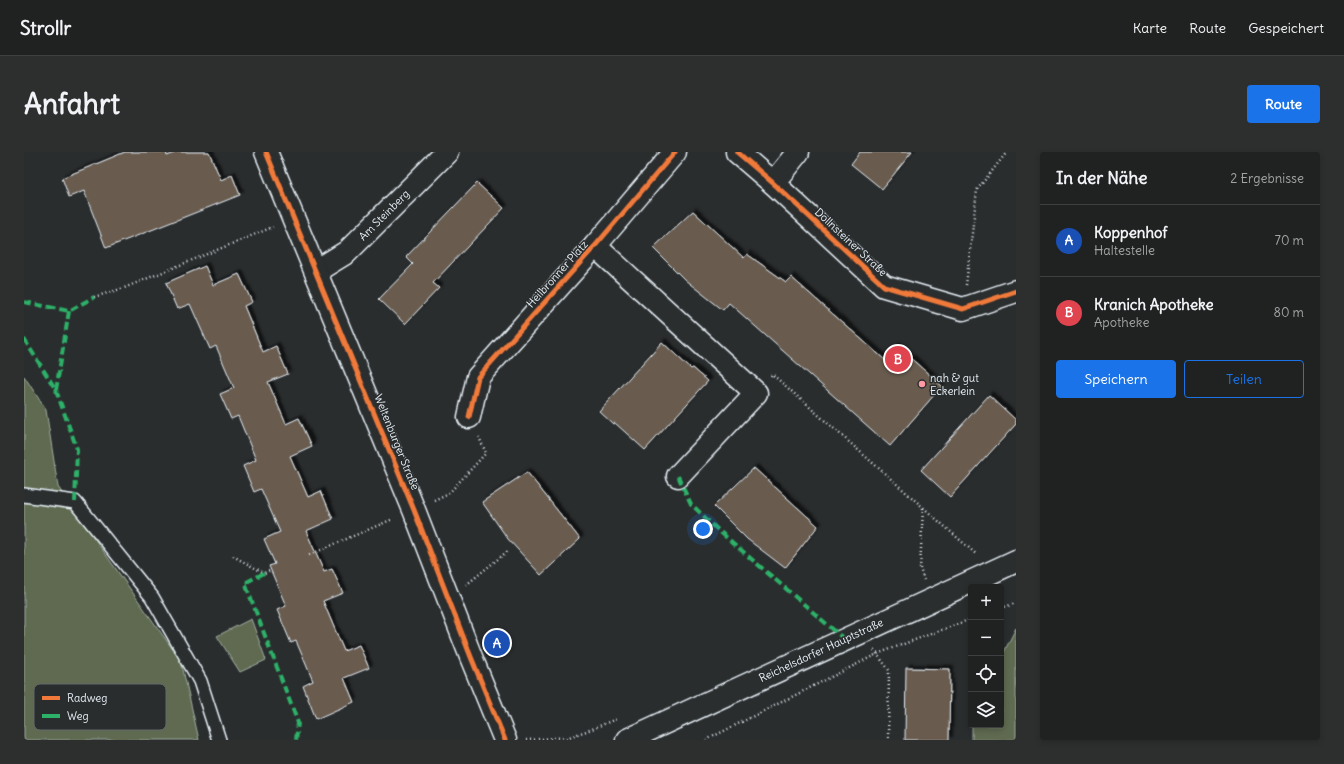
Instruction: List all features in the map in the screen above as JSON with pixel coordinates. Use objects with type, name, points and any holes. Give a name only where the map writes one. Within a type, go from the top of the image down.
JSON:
[{"type":"street","name":"Weltenburger Straße","points":[[266,152],[414,510],[448,599],[506,740]]},
{"type":"street","name":"Am Steinberg","points":[[316,271],[347,252],[447,152]]},
{"type":"street","name":"Heilbronner Platz","points":[[469,417],[478,377],[595,246],[675,152]]},
{"type":"street","name":"Dollnsteiner Straße","points":[[737,152],[773,183],[884,286],[963,309]]},
{"type":"street","points":[[773,183],[798,152]]},
{"type":"street","name":"Heilbronner Platz","points":[[595,246],[756,393]]},
{"type":"street","points":[[963,309],[1016,291]]},
{"type":"street","points":[[678,476],[756,393]]},
{"type":"street","name":"Reichelsdorfer Hauptstraße","points":[[627,740],[1016,561]]},
{"type":"lane","points":[[24,495],[75,502],[152,597],[200,681],[219,740]]},
{"type":"path","points":[[963,309],[976,190],[1007,152]]},
{"type":"path","points":[[94,297],[124,288],[294,218]]},
{"type":"path","points":[[756,393],[772,374],[995,570]]},
{"type":"path","points":[[309,555],[414,510],[449,493],[486,453],[469,417]]},
{"type":"path","points":[[923,508],[920,569],[932,599]]},
{"type":"path","points":[[448,599],[509,550]]},
{"type":"path","points":[[233,556],[264,572],[271,570]]},
{"type":"path","points":[[1004,607],[1016,603]]},
{"type":"path","points":[[706,740],[877,654],[968,620]]},
{"type":"path","points":[[860,632],[889,670],[888,740]]},
{"type":"green space","points":[[24,376],[46,410],[58,487],[181,661],[199,740],[24,740]]},
{"type":"green space","points":[[251,619],[266,660],[240,672],[217,636]]},
{"type":"green space","points":[[1016,628],[1016,740],[972,740],[972,728],[1004,728],[1004,652]]},
{"type":"building","points":[[125,152],[166,152],[167,156],[177,152],[209,152],[221,180],[232,175],[240,195],[106,248],[84,191],[69,197],[62,178]]},
{"type":"building","points":[[860,152],[912,152],[882,189],[851,164]]},
{"type":"building","points":[[477,183],[504,208],[433,283],[439,288],[405,324],[379,299],[413,264],[406,257]]},
{"type":"building","points":[[693,211],[744,258],[747,254],[786,282],[791,277],[885,360],[897,346],[942,386],[890,446],[729,303],[723,310],[685,280],[653,248]]},
{"type":"building","points":[[205,266],[213,285],[239,274],[252,302],[244,306],[263,352],[276,346],[288,374],[268,382],[286,424],[299,418],[312,446],[290,456],[308,497],[321,491],[333,519],[306,531],[324,572],[332,569],[343,593],[323,601],[344,651],[359,645],[369,668],[344,678],[354,702],[316,719],[303,686],[313,681],[296,641],[291,643],[277,610],[286,606],[269,566],[275,564],[264,539],[280,532],[261,489],[254,492],[243,466],[256,460],[238,416],[231,419],[220,394],[234,388],[216,346],[210,349],[190,304],[177,309],[166,283]]},
{"type":"building","points":[[662,342],[691,369],[693,368],[708,381],[645,450],[599,411]]},
{"type":"building","points":[[989,395],[1016,420],[1016,424],[950,497],[921,470]]},
{"type":"building","points":[[754,468],[818,526],[785,568],[747,539],[714,506]]},
{"type":"building","points":[[527,472],[580,539],[541,575],[508,539],[482,502]]},
{"type":"building","points":[[906,668],[950,669],[949,740],[905,740]]},
{"type":"marked path","points":[[24,302],[69,311],[94,297]]},
{"type":"marked path","points":[[56,390],[69,311]]},
{"type":"marked path","points":[[24,339],[56,390],[77,449],[75,502]]},
{"type":"marked path","points":[[678,476],[691,504],[718,530],[844,639]]},
{"type":"marked path","points":[[264,573],[245,583],[298,723],[296,740]]},
{"type":"cycle path","points":[[266,152],[414,510],[505,740]]},
{"type":"cycle path","points":[[469,417],[478,377],[595,246],[675,152]]},
{"type":"cycle path","points":[[737,152],[773,183],[884,286],[963,309],[1016,291]]},
{"type":"place","name":"Kranich Apotheke","points":[[898,359]]},
{"type":"place","name":"nah & gut Eckerlein","points":[[922,384]]},
{"type":"place","name":"Koppenhof","points":[[497,643]]}]
